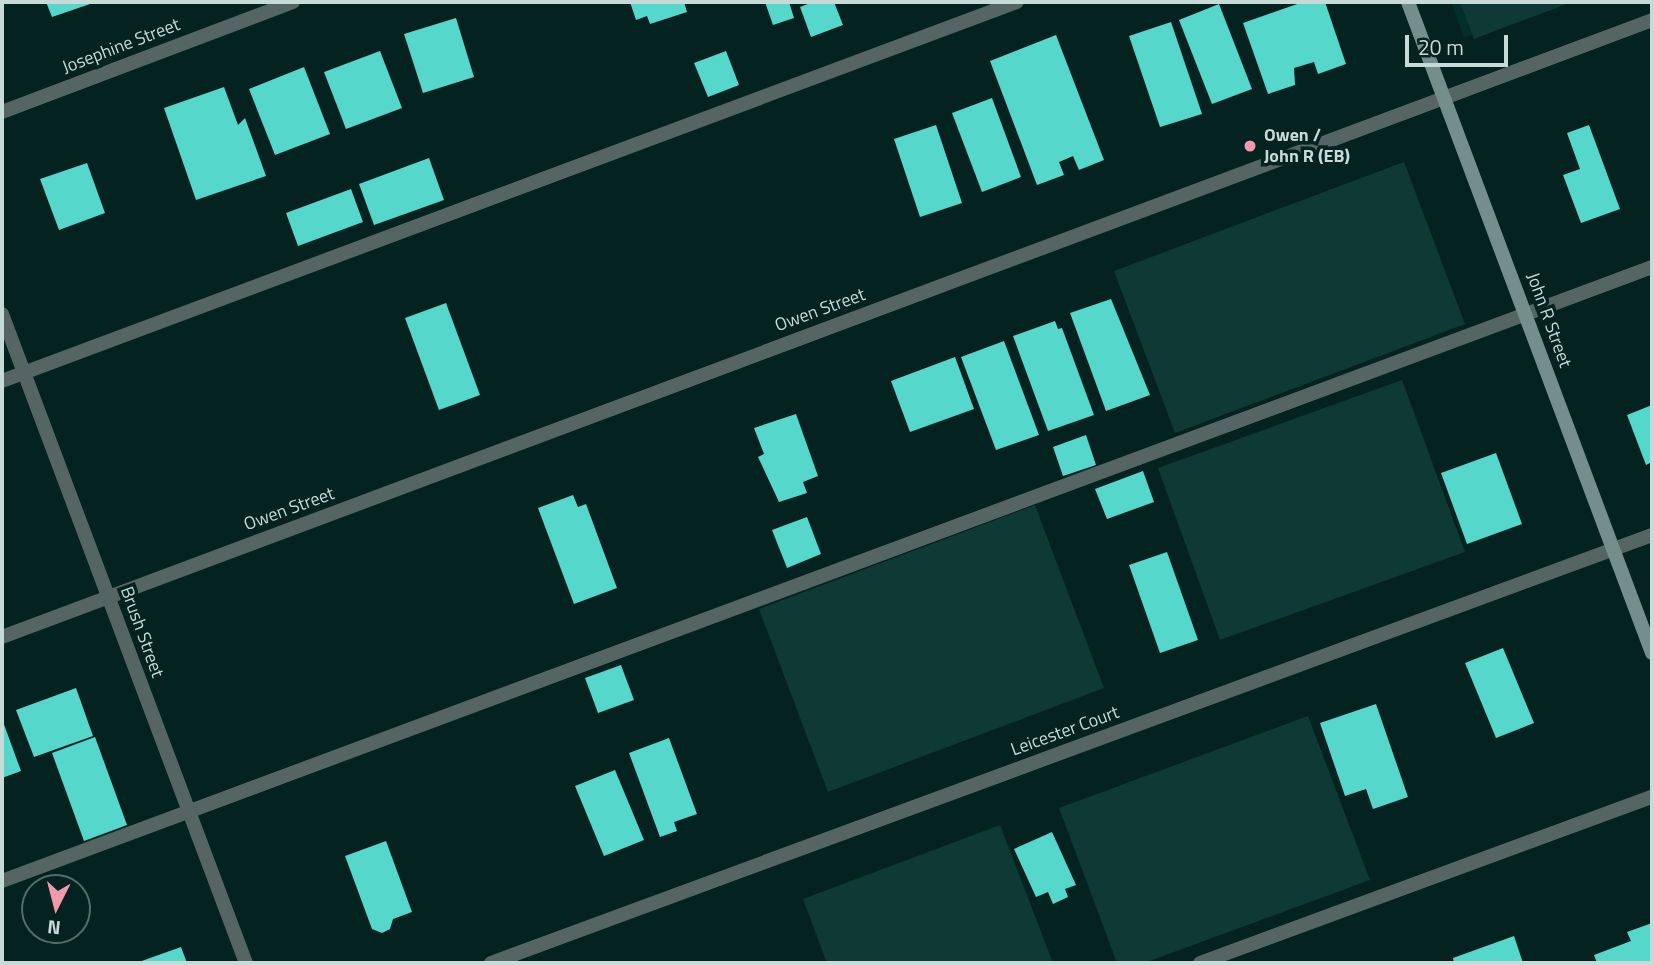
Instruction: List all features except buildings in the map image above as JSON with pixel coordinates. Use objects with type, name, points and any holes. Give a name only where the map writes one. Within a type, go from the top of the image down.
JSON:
[{"type":"street","name":"Josephine Street","points":[[2,112],[293,2]]},
{"type":"street","points":[[2,381],[1017,2]]},
{"type":"street","name":"John R Street","points":[[1408,2],[1527,313],[1652,653]]},
{"type":"street","name":"Owen Street","points":[[2,637],[1652,20]]},
{"type":"street","points":[[2,881],[1652,267]]},
{"type":"street","name":"Brush Street","points":[[2,314],[246,963]]},
{"type":"street","name":"Leicester Court","points":[[491,963],[1652,535]]},
{"type":"street","points":[[1200,963],[1652,797]]},
{"type":"shaded area","points":[[1451,2],[1563,2],[1464,38]]},
{"type":"shaded area","points":[[1460,2],[1572,2],[1474,39]]},
{"type":"shaded area","points":[[1404,162],[1465,324],[1175,433],[1114,271]]},
{"type":"shaded area","points":[[1402,380],[1465,552],[1220,640],[1158,468]]},
{"type":"shaded area","points":[[1035,505],[1104,688],[828,792],[759,609]]},
{"type":"shaded area","points":[[1308,716],[1370,880],[1144,963],[1117,963],[1059,808]]},
{"type":"shaded area","points":[[1000,825],[1053,963],[827,963],[803,899]]},
{"type":"place","name":"Owen / John R (EB)","points":[[1250,146]]}]
